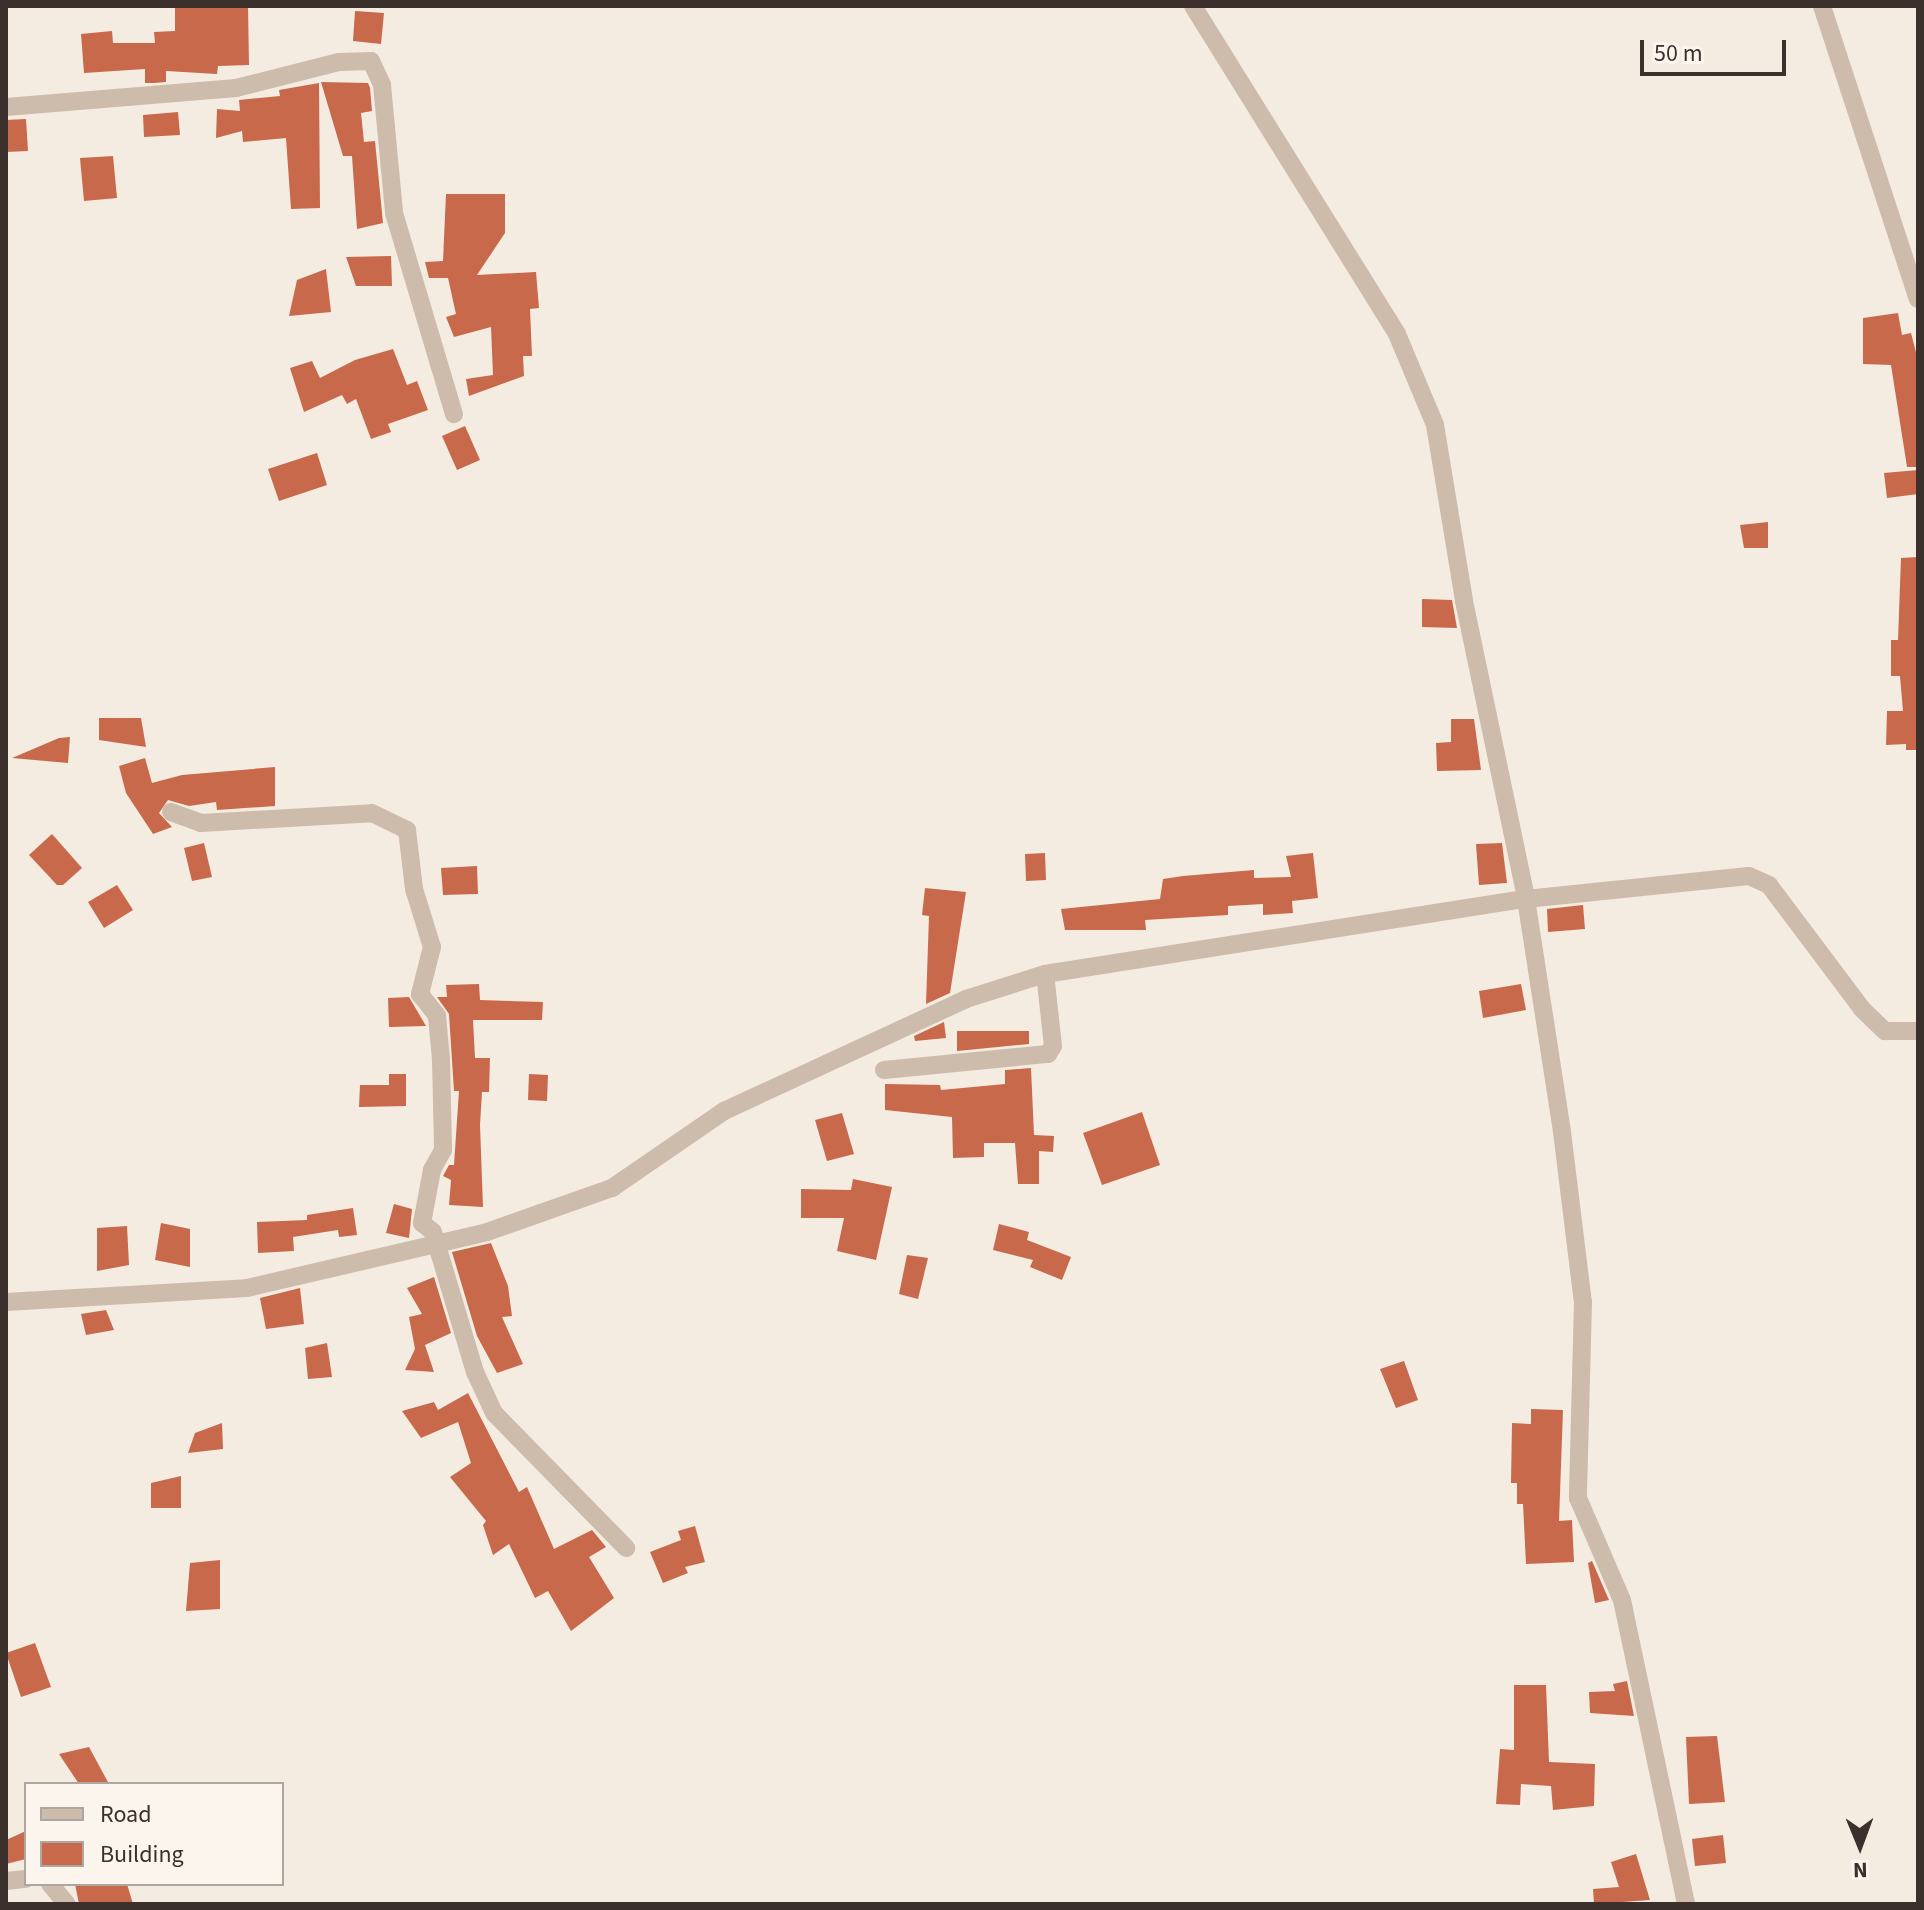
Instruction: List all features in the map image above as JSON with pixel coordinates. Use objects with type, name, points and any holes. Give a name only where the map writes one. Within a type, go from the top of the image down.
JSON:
[{"type":"street","points":[[1193,6],[1397,334],[1435,425],[1464,601],[1526,899],[1583,1302],[1578,1498],[1622,1600],[1686,1904]]},
{"type":"street","points":[[1822,6],[1918,299]]},
{"type":"street","points":[[6,107],[223,90],[339,62],[371,61],[382,85],[394,213],[454,414]]},
{"type":"street","points":[[171,812],[201,823],[372,813],[407,830],[414,889],[432,947],[420,994],[437,1016],[441,1059],[443,1150],[432,1170],[429,1203],[422,1218],[494,1413],[626,1548]]},
{"type":"street","points":[[6,1302],[247,1288],[545,1216],[612,1188],[724,1111],[966,999],[1045,974],[1526,899],[1749,876],[1769,885],[1862,1009],[1885,1031],[1918,1031]]},
{"type":"street","points":[[884,1070],[1048,1054],[1053,1046],[1045,974]]},
{"type":"street","points":[[52,1886],[67,1904]]},
{"type":"building","points":[[175,6],[248,6],[249,65],[218,66],[217,74],[166,71],[166,82],[154,83],[145,83],[145,69],[84,73],[81,34],[112,31],[113,43],[155,43],[154,32],[175,31]]},
{"type":"building","points":[[355,11],[384,13],[381,44],[353,41]]},
{"type":"building","points":[[321,82],[368,83],[372,111],[361,113],[364,142],[375,141],[383,223],[357,229],[352,156],[343,156]]},
{"type":"building","points":[[319,83],[320,208],[291,209],[286,138],[243,142],[242,131],[216,138],[217,109],[240,111],[239,100],[280,96],[279,90]]},
{"type":"building","points":[[178,112],[180,135],[144,137],[143,115]]},
{"type":"building","points":[[26,119],[28,151],[6,152],[6,120]]},
{"type":"building","points":[[113,156],[117,198],[84,201],[80,158]]},
{"type":"building","points":[[446,194],[505,194],[505,233],[477,275],[536,272],[539,308],[530,309],[532,356],[523,356],[524,376],[469,396],[466,379],[493,375],[491,327],[454,337],[446,317],[456,314],[448,278],[429,278],[425,262],[443,261]]},
{"type":"building","points":[[391,256],[392,286],[356,286],[346,257]]},
{"type":"building","points":[[326,269],[331,312],[289,316],[297,280]]},
{"type":"building","points":[[1898,313],[1902,335],[1911,333],[1918,360],[1918,467],[1907,467],[1891,365],[1863,364],[1863,318]]},
{"type":"building","points":[[393,349],[407,385],[417,381],[428,410],[388,424],[391,432],[371,439],[356,399],[347,404],[342,395],[304,412],[290,368],[312,361],[320,378],[355,360]]},
{"type":"building","points":[[465,426],[480,460],[457,470],[442,436]]},
{"type":"building","points":[[317,453],[327,485],[279,501],[268,469]]},
{"type":"building","points":[[1918,470],[1918,494],[1887,498],[1884,473]]},
{"type":"building","points":[[1768,522],[1768,548],[1744,548],[1740,525]]},
{"type":"building","points":[[1918,557],[1918,750],[1906,750],[1906,744],[1886,745],[1887,711],[1903,711],[1900,676],[1891,676],[1891,640],[1898,640],[1901,558]]},
{"type":"building","points":[[1422,599],[1452,600],[1457,628],[1422,627]]},
{"type":"building","points":[[99,718],[141,718],[146,747],[99,740]]},
{"type":"building","points":[[1451,719],[1474,719],[1481,770],[1437,771],[1436,743],[1451,742]]},
{"type":"building","points":[[70,737],[68,763],[12,758],[59,738]]},
{"type":"building","points":[[145,758],[152,783],[182,775],[275,767],[275,806],[217,810],[216,802],[189,806],[168,800],[159,813],[172,827],[153,834],[126,793],[119,766]]},
{"type":"building","points":[[52,834],[82,868],[63,885],[57,885],[29,855]]},
{"type":"building","points":[[204,843],[212,877],[192,881],[184,848]]},
{"type":"building","points":[[1502,843],[1507,883],[1479,885],[1476,844]]},
{"type":"building","points":[[1045,853],[1046,880],[1026,881],[1025,854]]},
{"type":"building","points":[[1313,853],[1318,898],[1292,901],[1293,913],[1263,915],[1263,904],[1228,906],[1228,915],[1145,920],[1146,930],[1065,930],[1061,909],[1160,899],[1163,879],[1183,876],[1254,870],[1254,878],[1291,877],[1286,856]]},
{"type":"building","points":[[477,866],[478,894],[443,895],[441,868]]},
{"type":"building","points":[[117,885],[133,910],[104,928],[88,902]]},
{"type":"building","points":[[925,888],[966,892],[950,993],[926,1004],[929,916],[922,915]]},
{"type":"building","points":[[1583,905],[1585,929],[1548,932],[1547,909]]},
{"type":"building","points":[[479,984],[480,1000],[543,1002],[542,1020],[473,1020],[475,1058],[490,1058],[489,1092],[482,1092],[480,1125],[483,1207],[449,1205],[451,1180],[443,1176],[449,1165],[454,1165],[459,1091],[454,1091],[449,1014],[437,997],[447,997],[446,985]]},
{"type":"building","points":[[1521,984],[1526,1010],[1483,1018],[1479,991]]},
{"type":"building","points":[[409,997],[426,1026],[389,1027],[388,998]]},
{"type":"building","points":[[944,1022],[946,1038],[915,1041],[914,1036]]},
{"type":"building","points":[[957,1031],[1029,1031],[1029,1044],[957,1051]]},
{"type":"building","points":[[1031,1068],[1034,1135],[1054,1136],[1053,1152],[1039,1151],[1039,1184],[1018,1184],[1015,1143],[984,1143],[984,1157],[953,1158],[952,1117],[885,1110],[885,1084],[940,1085],[941,1090],[1005,1084],[1005,1070]]},
{"type":"building","points":[[389,1074],[406,1074],[406,1106],[359,1107],[360,1085],[389,1085]]},
{"type":"building","points":[[529,1074],[548,1075],[547,1101],[528,1100]]},
{"type":"building","points":[[1142,1112],[1160,1165],[1102,1185],[1083,1133]]},
{"type":"building","points":[[842,1113],[854,1154],[827,1161],[815,1120]]},
{"type":"building","points":[[853,1179],[892,1187],[876,1260],[837,1251],[844,1218],[801,1218],[801,1189],[851,1190]]},
{"type":"building","points":[[394,1204],[412,1209],[409,1238],[386,1233]]},
{"type":"building","points":[[353,1208],[357,1235],[339,1237],[338,1230],[293,1237],[294,1251],[258,1253],[257,1222],[307,1220],[307,1215]]},
{"type":"building","points":[[161,1223],[190,1229],[190,1267],[155,1260]]},
{"type":"building","points":[[999,1224],[1029,1232],[1027,1240],[1071,1257],[1062,1280],[1030,1267],[1033,1260],[993,1250]]},
{"type":"building","points":[[127,1226],[129,1265],[97,1271],[97,1228]]},
{"type":"building","points":[[491,1243],[508,1286],[512,1316],[502,1317],[523,1364],[497,1373],[477,1336],[452,1252]]},
{"type":"building","points":[[907,1255],[928,1258],[918,1299],[899,1294]]},
{"type":"building","points":[[434,1277],[451,1333],[425,1345],[434,1372],[405,1370],[415,1349],[409,1317],[422,1314],[407,1288]]},
{"type":"building","points":[[300,1288],[304,1324],[266,1329],[260,1298]]},
{"type":"building","points":[[106,1310],[114,1330],[86,1335],[81,1314]]},
{"type":"building","points":[[327,1343],[332,1377],[308,1379],[305,1348]]},
{"type":"building","points":[[1404,1361],[1418,1400],[1396,1408],[1380,1369]]},
{"type":"building","points":[[468,1393],[519,1492],[527,1487],[554,1549],[592,1530],[606,1547],[589,1557],[614,1598],[571,1631],[548,1591],[535,1598],[509,1544],[493,1555],[483,1525],[486,1521],[450,1477],[471,1463],[458,1422],[421,1438],[402,1411],[434,1402],[438,1410]]},
{"type":"building","points":[[1531,1409],[1563,1410],[1559,1521],[1572,1520],[1574,1562],[1526,1564],[1523,1504],[1517,1504],[1517,1483],[1511,1483],[1512,1423],[1531,1424]]},
{"type":"building","points":[[222,1423],[223,1449],[188,1453],[195,1433]]},
{"type":"building","points":[[181,1476],[181,1508],[151,1508],[151,1483]]},
{"type":"building","points":[[695,1526],[705,1562],[685,1567],[688,1573],[663,1583],[650,1552],[681,1540],[678,1531]]},
{"type":"building","points":[[220,1560],[220,1609],[186,1611],[190,1563]]},
{"type":"building","points":[[1592,1561],[1609,1600],[1595,1603],[1588,1563]]},
{"type":"building","points":[[35,1643],[51,1687],[21,1697],[6,1653]]},
{"type":"building","points":[[1627,1681],[1634,1716],[1590,1713],[1589,1692],[1615,1691],[1613,1684]]},
{"type":"building","points":[[1514,1685],[1546,1685],[1549,1762],[1595,1764],[1594,1806],[1553,1810],[1551,1786],[1521,1784],[1520,1805],[1496,1804],[1500,1749],[1514,1750]]},
{"type":"building","points":[[1717,1736],[1725,1802],[1689,1804],[1686,1737]]},
{"type":"building","points":[[89,1747],[108,1782],[78,1782],[59,1754]]},
{"type":"building","points":[[24,1832],[24,1860],[6,1864],[6,1840]]},
{"type":"building","points":[[1723,1835],[1726,1863],[1695,1866],[1692,1839]]},
{"type":"building","points":[[1636,1854],[1650,1900],[1594,1904],[1593,1889],[1619,1887],[1611,1862]]},
{"type":"building","points":[[75,1886],[128,1886],[133,1904],[79,1904]]}]
